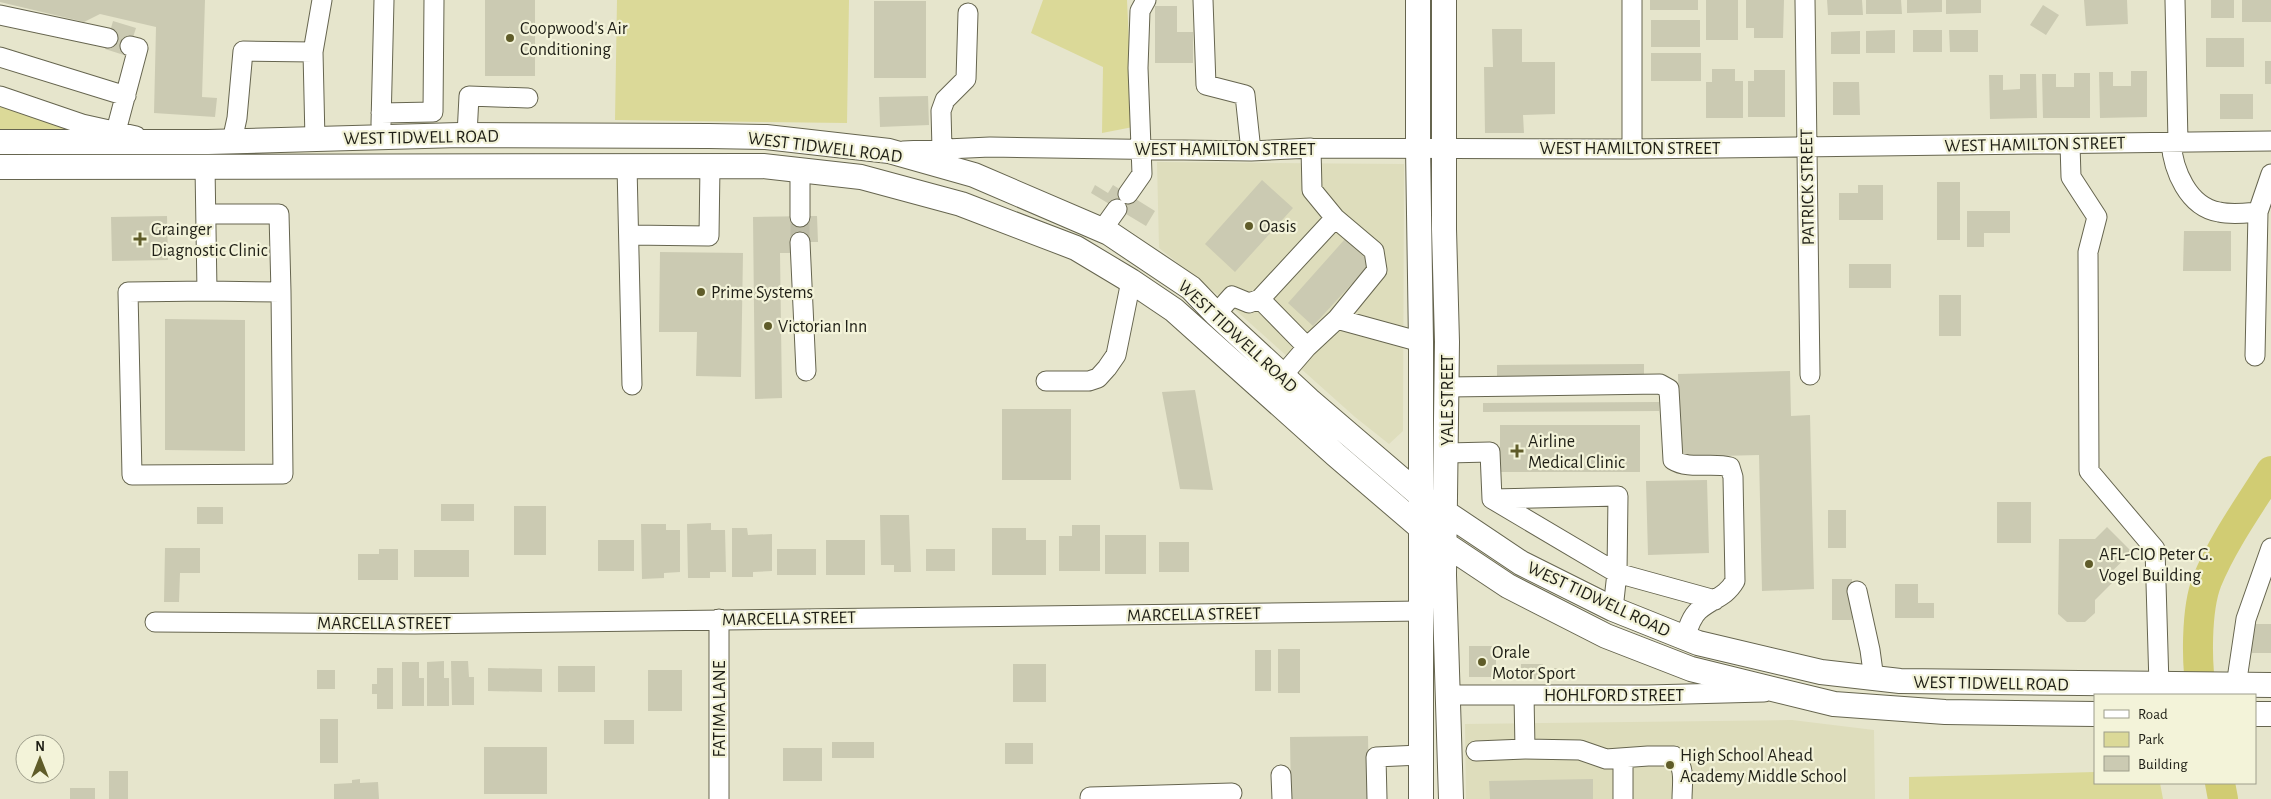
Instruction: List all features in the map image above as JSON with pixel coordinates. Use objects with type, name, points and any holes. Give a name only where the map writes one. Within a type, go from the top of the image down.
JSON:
[{"type":"main road","name":"YALE STREET","points":[[1418,0],[1421,342],[1421,799]]},
{"type":"main road","name":"YALE STREET","points":[[1444,0],[1447,342],[1446,543],[1444,575],[1451,799]]},
{"type":"main road","name":"WEST TIDWELL ROAD","points":[[0,142],[115,137],[160,142],[208,142],[463,135],[709,136],[766,137],[889,151],[974,175],[1102,230],[1191,288],[1282,376],[1421,496],[1521,563],[1613,609],[1692,641],[1821,672],[1900,681],[2168,685],[2230,689],[2271,685]]},
{"type":"main road","points":[[459,166],[463,135]]},
{"type":"main road","points":[[709,136],[710,166]]},
{"type":"main road","points":[[113,167],[115,137]]},
{"type":"main road","points":[[205,168],[208,142]]},
{"type":"main road","name":"WEST TIDWELL ROAD","points":[[0,167],[763,166],[861,177],[961,204],[1076,248],[1131,281],[1174,310],[1421,528],[1508,586],[1606,636],[1690,669],[1834,704],[1945,712],[2094,714]]},
{"type":"main road","points":[[961,204],[974,175]]},
{"type":"main road","points":[[1197,332],[1216,314]]},
{"type":"main road","points":[[1421,342],[1447,342]]},
{"type":"main road","points":[[1690,669],[1692,641]]},
{"type":"main road","points":[[1945,712],[1948,681]]},
{"type":"main road","points":[[2256,714],[2271,714]]},
{"type":"street","points":[[315,140],[313,52],[322,0]]},
{"type":"street","points":[[381,138],[384,0]]},
{"type":"street","points":[[381,112],[433,112],[434,0]]},
{"type":"street","points":[[1102,230],[1142,174],[1138,68],[1140,11],[1146,0]]},
{"type":"street","points":[[1203,0],[1206,86],[1246,95],[1251,151]]},
{"type":"street","points":[[1632,0],[1632,149]]},
{"type":"street","name":"PATRICK STREET","points":[[1805,0],[1810,375]]},
{"type":"street","points":[[2175,0],[2174,142],[2172,160],[2181,182],[2204,206],[2217,212],[2258,212]]},
{"type":"street","points":[[942,149],[942,111],[945,100],[966,79],[968,13]]},
{"type":"street","points":[[0,15],[108,38]]},
{"type":"street","points":[[0,96],[115,137],[126,96],[134,47]]},
{"type":"street","points":[[232,141],[237,118],[243,51],[313,52]]},
{"type":"street","points":[[0,58],[126,96]]},
{"type":"street","points":[[463,135],[469,96],[528,98]]},
{"type":"street","name":"WEST HAMILTON STREET","points":[[889,151],[990,147],[1251,151],[1311,148],[1632,149],[2271,141]]},
{"type":"street","points":[[2070,144],[2071,177],[2097,217],[2088,252],[2089,471],[2154,549],[2168,685]]},
{"type":"street","points":[[974,175],[990,147]]},
{"type":"street","points":[[1282,376],[1307,347],[1337,320],[1377,270],[1374,251],[1335,218],[1312,190],[1311,148]]},
{"type":"street","points":[[627,166],[632,385]]},
{"type":"street","points":[[629,235],[709,236],[710,166]]},
{"type":"street","points":[[205,168],[207,291]]},
{"type":"street","points":[[800,171],[800,216]]},
{"type":"street","points":[[2255,356],[2258,212],[2271,174]]},
{"type":"street","points":[[206,214],[279,214],[281,292],[283,474],[132,475],[128,292],[281,292]]},
{"type":"street","points":[[1216,314],[1232,296],[1249,303],[1260,299],[1335,218]]},
{"type":"street","points":[[800,242],[806,371]]},
{"type":"street","points":[[1046,381],[1089,381],[1098,378],[1103,373],[1116,355],[1131,281]]},
{"type":"street","points":[[1260,299],[1307,347]]},
{"type":"street","points":[[1337,320],[1421,342]]},
{"type":"street","points":[[1447,387],[1660,384],[1669,389],[1673,460],[1680,464],[1730,467],[1733,477],[1735,581],[1728,593],[1698,611],[1690,623],[1692,641]]},
{"type":"street","points":[[1446,453],[1490,452],[1492,499]]},
{"type":"street","points":[[1492,499],[1618,496],[1617,573],[1613,609]]},
{"type":"street","points":[[1492,499],[1617,573],[1715,600]]},
{"type":"street","points":[[2230,689],[2246,619],[2263,593],[2271,548]]},
{"type":"street","points":[[1857,592],[1870,650],[1874,679]]},
{"type":"street","name":"MARCELLA STREET","points":[[155,622],[415,624],[719,618],[1422,612]]},
{"type":"street","name":"FATIMA LANE","points":[[719,618],[719,799]]},
{"type":"street","name":"HOHLFORD STREET","points":[[1448,695],[1658,695],[1780,691]]},
{"type":"street","points":[[1524,695],[1525,749]]},
{"type":"street","points":[[1476,751],[1525,749],[1580,750],[1606,759],[1674,756],[1682,770],[1682,799]]},
{"type":"street","points":[[1377,799],[1376,757],[1420,755]]},
{"type":"street","points":[[1624,758],[1624,799]]},
{"type":"street","points":[[1281,775],[1282,799]]},
{"type":"street","points":[[1090,797],[1144,797],[1232,793]]},
{"type":"shaded area","points":[[1157,162],[1404,164],[1403,431],[1389,444],[1355,417],[1223,299],[1159,248]]},
{"type":"shaded area","name":"High School Ahead Academy Middle School","points":[[1792,720],[1874,730],[1875,799],[1466,799],[1465,724]]},
{"type":"green space","points":[[617,0],[849,0],[847,123],[615,120]]},
{"type":"green space","points":[[1043,0],[1127,0],[1133,127],[1102,133],[1103,67],[1031,33]]},
{"type":"green space","points":[[0,102],[73,127],[71,133],[0,133]]},
{"type":"green space","points":[[2094,772],[2094,784],[2160,784],[2163,799],[1909,799],[1909,777]]},
{"type":"building","points":[[0,0],[205,0],[202,97],[217,98],[215,117],[154,113],[156,27],[100,14],[84,22],[0,2]]},
{"type":"building","name":"Coopwood's Air Conditioning","points":[[485,0],[535,0],[535,76],[485,76]]},
{"type":"building","points":[[1650,0],[1698,0],[1698,10],[1650,10]]},
{"type":"building","points":[[1706,0],[1738,0],[1738,40],[1706,40]]},
{"type":"building","points":[[1746,0],[1784,0],[1783,38],[1754,38],[1754,28],[1746,28]]},
{"type":"building","points":[[1827,0],[1862,0],[1863,15],[1828,15]]},
{"type":"building","points":[[1866,0],[1901,0],[1902,14],[1866,14]]},
{"type":"building","points":[[1907,0],[1942,0],[1942,12],[1907,13]]},
{"type":"building","points":[[1946,0],[1981,0],[1981,13],[1946,14]]},
{"type":"building","points":[[2084,0],[2127,0],[2128,24],[2086,26]]},
{"type":"building","points":[[2211,0],[2234,0],[2234,18],[2211,18]]},
{"type":"building","points":[[2242,0],[2271,0],[2271,22],[2242,22]]},
{"type":"building","points":[[874,1],[926,1],[926,78],[874,78]]},
{"type":"building","points":[[2043,5],[2059,15],[2046,35],[2030,25]]},
{"type":"building","points":[[1155,6],[1177,6],[1177,32],[1193,32],[1193,63],[1155,63]]},
{"type":"building","points":[[1651,20],[1700,20],[1700,47],[1651,47]]},
{"type":"building","points":[[113,21],[136,28],[127,56],[105,49]]},
{"type":"building","points":[[1492,29],[1522,29],[1522,62],[1555,62],[1555,114],[1523,115],[1524,133],[1485,133],[1484,67],[1493,67]]},
{"type":"building","points":[[1895,30],[1895,53],[1866,53],[1866,31]]},
{"type":"building","points":[[1913,30],[1942,30],[1942,52],[1913,52]]},
{"type":"building","points":[[1949,30],[1978,30],[1978,52],[1950,52]]},
{"type":"building","points":[[1860,31],[1860,54],[1831,54],[1831,32]]},
{"type":"building","points":[[2206,38],[2244,38],[2244,67],[2206,67]]},
{"type":"building","points":[[1651,53],[1701,53],[1701,81],[1651,81]]},
{"type":"building","points":[[2265,61],[2271,61],[2271,84],[2265,84]]},
{"type":"building","points":[[1712,69],[1735,69],[1735,81],[1743,81],[1743,118],[1706,118],[1706,82],[1712,82]]},
{"type":"building","points":[[1754,70],[1785,70],[1785,117],[1748,117],[1748,81],[1754,81]]},
{"type":"building","points":[[2131,71],[2147,71],[2147,117],[2100,118],[2099,72],[2113,72],[2113,86],[2131,86]]},
{"type":"building","points":[[2074,73],[2090,73],[2090,118],[2043,118],[2042,74],[2056,74],[2056,87],[2074,87]]},
{"type":"building","points":[[2020,74],[2036,74],[2037,118],[1990,119],[1989,75],[2003,75],[2003,90],[2020,89]]},
{"type":"building","points":[[1833,82],[1859,82],[1860,115],[1833,115]]},
{"type":"building","points":[[2220,94],[2253,94],[2253,119],[2220,119]]},
{"type":"building","points":[[928,96],[929,125],[880,127],[879,97]]},
{"type":"building","name":"Oasis","points":[[1262,180],[1293,208],[1235,272],[1205,244]]},
{"type":"building","points":[[1937,182],[1960,182],[1960,240],[1937,240]]},
{"type":"building","points":[[1095,185],[1108,193],[1113,185],[1155,211],[1146,226],[1091,193]]},
{"type":"building","points":[[1858,185],[1883,185],[1883,220],[1839,220],[1839,193],[1858,193]]},
{"type":"building","points":[[1967,211],[2010,211],[2010,233],[1984,233],[1984,247],[1967,247]]},
{"type":"building","name":"Grainger Diagnostic Clinic","points":[[167,216],[168,260],[112,261],[111,217]]},
{"type":"building","name":"Victorian Inn","points":[[817,216],[818,242],[790,242],[790,253],[780,253],[782,398],[755,399],[753,217]]},
{"type":"building","points":[[2184,231],[2231,231],[2231,271],[2183,271]]},
{"type":"building","points":[[1345,239],[1371,263],[1313,326],[1288,303]]},
{"type":"building","name":"Prime Systems","points":[[660,252],[743,253],[741,377],[696,376],[697,332],[659,332]]},
{"type":"building","points":[[1849,264],[1891,264],[1891,288],[1849,288]]},
{"type":"building","points":[[1939,295],[1961,295],[1961,336],[1939,336]]},
{"type":"building","points":[[165,319],[245,320],[245,451],[165,450]]},
{"type":"building","points":[[1644,364],[1644,379],[1497,381],[1497,365]]},
{"type":"building","points":[[1790,371],[1791,416],[1810,415],[1814,589],[1762,591],[1759,455],[1680,457],[1678,374]]},
{"type":"building","points":[[1195,390],[1213,490],[1180,489],[1162,392]]},
{"type":"building","points":[[1659,402],[1659,411],[1483,412],[1483,403]]},
{"type":"building","points":[[1002,409],[1071,409],[1071,480],[1002,480]]},
{"type":"building","points":[[1500,425],[1640,425],[1640,472],[1500,472]]},
{"type":"building","points":[[1707,480],[1709,553],[1648,555],[1646,481]]},
{"type":"building","points":[[1997,502],[2031,502],[2031,543],[1997,543]]},
{"type":"building","points":[[441,504],[474,504],[474,521],[441,521]]},
{"type":"building","points":[[514,506],[546,506],[546,555],[514,555]]},
{"type":"building","points":[[197,507],[223,507],[223,524],[197,524]]},
{"type":"building","points":[[1828,510],[1846,510],[1846,548],[1828,548]]},
{"type":"building","points":[[880,515],[909,515],[911,572],[894,572],[894,565],[881,565]]},
{"type":"building","points":[[711,523],[711,530],[725,530],[726,572],[710,572],[710,578],[688,578],[687,524]]},
{"type":"building","points":[[641,524],[666,524],[666,530],[680,530],[680,572],[664,573],[664,578],[642,579]]},
{"type":"building","points":[[1072,525],[1100,525],[1100,571],[1059,571],[1059,536],[1072,536]]},
{"type":"building","name":"AFL-CIO Peter G. Vogel Building","points":[[2107,527],[2132,552],[2107,576],[2113,582],[2095,600],[2095,613],[2085,622],[2067,622],[2058,614],[2059,539],[2095,539]]},
{"type":"building","points":[[732,528],[747,528],[748,535],[772,534],[772,571],[753,572],[753,577],[732,577]]},
{"type":"building","points":[[992,528],[1026,528],[1026,540],[1046,540],[1046,575],[992,575]]},
{"type":"building","points":[[1105,535],[1146,535],[1146,574],[1105,574]]},
{"type":"building","points":[[598,540],[634,540],[634,571],[598,571]]},
{"type":"building","points":[[826,540],[865,540],[865,575],[826,575]]},
{"type":"building","points":[[1159,542],[1189,542],[1189,572],[1159,572]]},
{"type":"building","points":[[165,548],[200,548],[200,573],[180,573],[179,602],[164,602]]},
{"type":"building","points":[[379,549],[398,549],[398,580],[358,580],[358,554],[379,554]]},
{"type":"building","points":[[777,549],[816,549],[816,575],[777,575]]},
{"type":"building","points":[[926,549],[955,549],[955,571],[926,571]]},
{"type":"building","points":[[414,550],[469,550],[469,577],[414,577]]},
{"type":"building","points":[[1832,579],[1852,579],[1852,620],[1832,620]]},
{"type":"building","points":[[1895,584],[1918,584],[1918,603],[1934,603],[1934,618],[1895,618]]},
{"type":"building","points":[[2252,624],[2271,624],[2271,653],[2252,653]]},
{"type":"building","name":"Orale Motor Sport","points":[[1469,646],[1496,646],[1496,677],[1469,677]]},
{"type":"building","points":[[1278,649],[1300,649],[1300,693],[1278,693]]},
{"type":"building","points":[[1255,650],[1271,650],[1271,691],[1255,691]]},
{"type":"building","points":[[444,661],[444,678],[449,678],[449,706],[427,706],[427,662]]},
{"type":"building","points":[[451,661],[468,661],[469,677],[474,677],[474,705],[452,705]]},
{"type":"building","points":[[402,662],[419,662],[419,678],[424,678],[424,706],[402,706]]},
{"type":"building","points":[[1013,664],[1046,664],[1046,702],[1013,702]]},
{"type":"building","points":[[1521,664],[1543,664],[1543,676],[1554,676],[1554,668],[1564,668],[1564,679],[1521,679]]},
{"type":"building","points":[[558,666],[595,666],[595,692],[558,692]]},
{"type":"building","points":[[377,668],[393,668],[393,709],[377,709],[377,694],[372,694],[372,684],[377,684]]},
{"type":"building","points":[[488,668],[542,669],[542,692],[488,691]]},
{"type":"building","points":[[317,670],[335,670],[335,689],[317,689]]},
{"type":"building","points":[[648,670],[682,670],[682,711],[648,711]]},
{"type":"building","points":[[320,719],[338,719],[338,763],[320,763]]},
{"type":"building","points":[[604,720],[634,720],[634,744],[604,744]]},
{"type":"building","points":[[1368,736],[1369,799],[1291,799],[1290,737]]},
{"type":"building","points":[[832,742],[874,742],[874,758],[832,758]]},
{"type":"building","points":[[1005,743],[1033,743],[1033,764],[1005,764]]},
{"type":"building","points":[[484,747],[547,747],[547,794],[484,794]]},
{"type":"building","points":[[783,748],[822,748],[822,781],[783,781]]},
{"type":"building","points":[[109,771],[128,771],[128,799],[109,799]]},
{"type":"building","points":[[360,779],[360,783],[378,782],[379,799],[334,799],[334,784],[352,783],[352,780]]},
{"type":"building","points":[[1593,779],[1593,799],[1490,799],[1489,781]]},
{"type":"building","points":[[70,788],[95,788],[95,799],[70,799]]},
{"type":"waterway","points":[[2202,694],[2198,637],[2203,593],[2221,552],[2271,471]]},
{"type":"waterway","points":[[2220,784],[2223,799]]},
{"type":"tunnel","points":[[800,217],[800,242]]},
{"type":"place","name":"Coopwood's Air Conditioning","points":[[510,38]]},
{"type":"place","name":"Oasis","points":[[1249,226]]},
{"type":"place","name":"Grainger Diagnostic Clinic","points":[[140,239]]},
{"type":"place","name":"Prime Systems","points":[[701,292]]},
{"type":"place","name":"Victorian Inn","points":[[768,326]]},
{"type":"place","name":"Airline Medical Clinic","points":[[1517,451]]},
{"type":"place","name":"AFL-CIO Peter G. Vogel Building","points":[[2089,564]]},
{"type":"place","name":"Orale Motor Sport","points":[[1482,662]]},
{"type":"place","name":"High School Ahead Academy Middle School","points":[[1670,765]]}]
